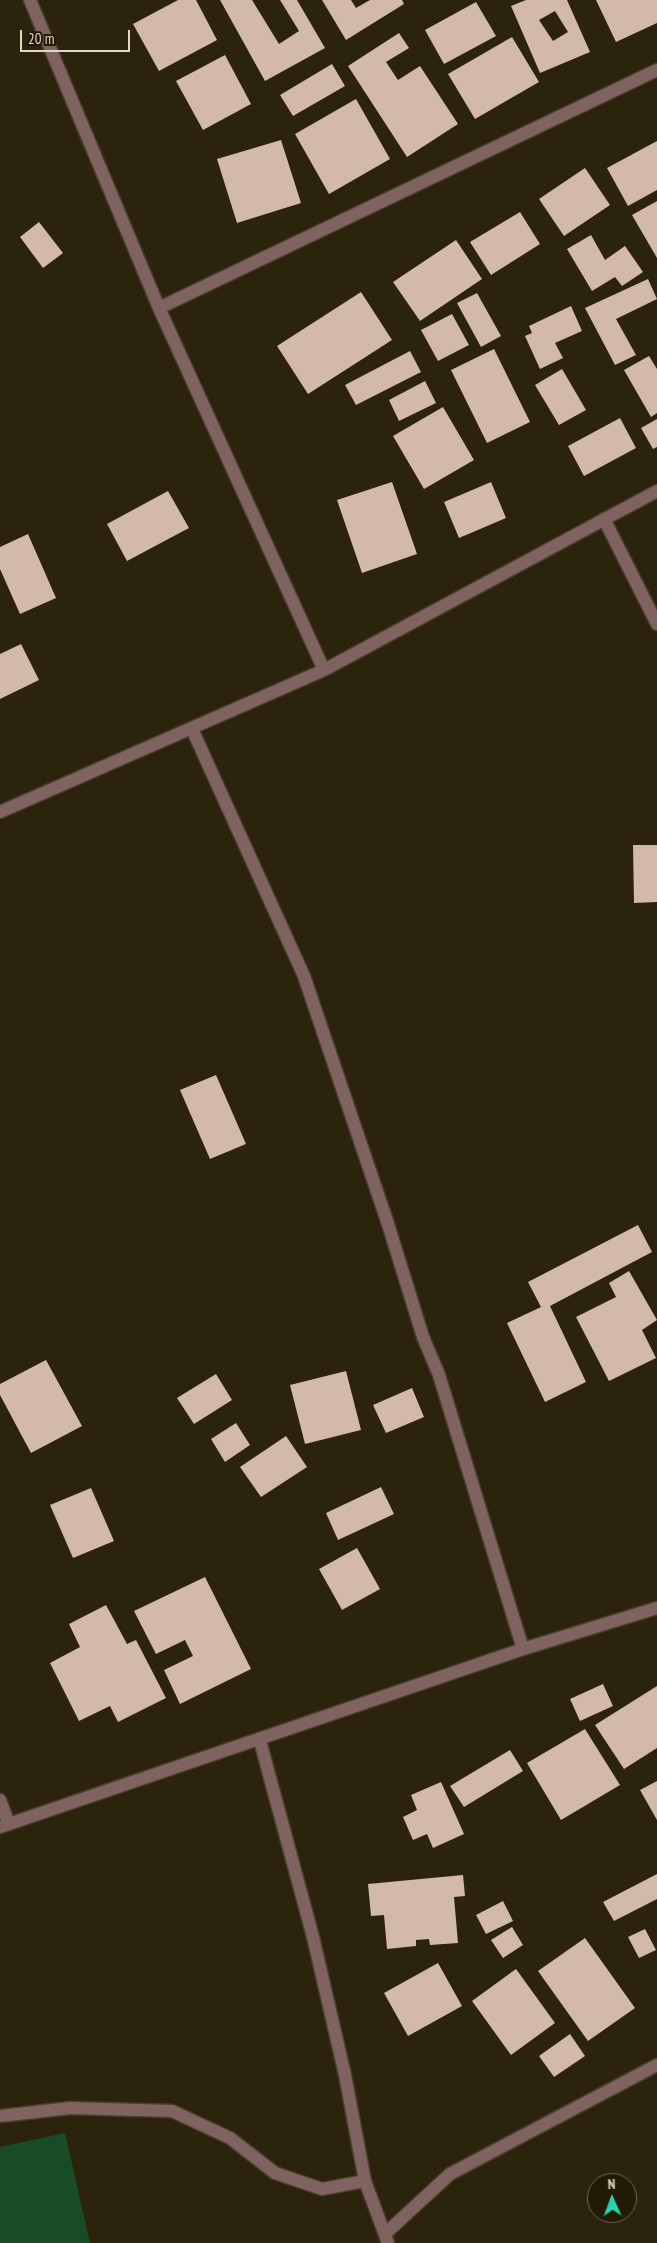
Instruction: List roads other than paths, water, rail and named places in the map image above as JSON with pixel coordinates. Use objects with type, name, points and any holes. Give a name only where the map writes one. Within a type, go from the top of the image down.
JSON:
[{"type":"street","points":[[30,0],[160,308],[324,670]]},
{"type":"street","points":[[160,308],[657,70]]},
{"type":"street","points":[[0,812],[324,670],[657,491]]},
{"type":"street","points":[[604,518],[657,624]]},
{"type":"street","points":[[192,729],[304,976],[385,1214],[423,1337],[439,1374],[523,1649]]},
{"type":"street","points":[[0,1800],[4,1826],[523,1649],[657,1608]]},
{"type":"street","points":[[260,1740],[314,1937],[345,2076],[365,2181],[387,2238],[450,2174],[657,2065]]},
{"type":"street","points":[[0,2116],[70,2108],[172,2111],[230,2138],[275,2173],[322,2189],[365,2181]]}]
